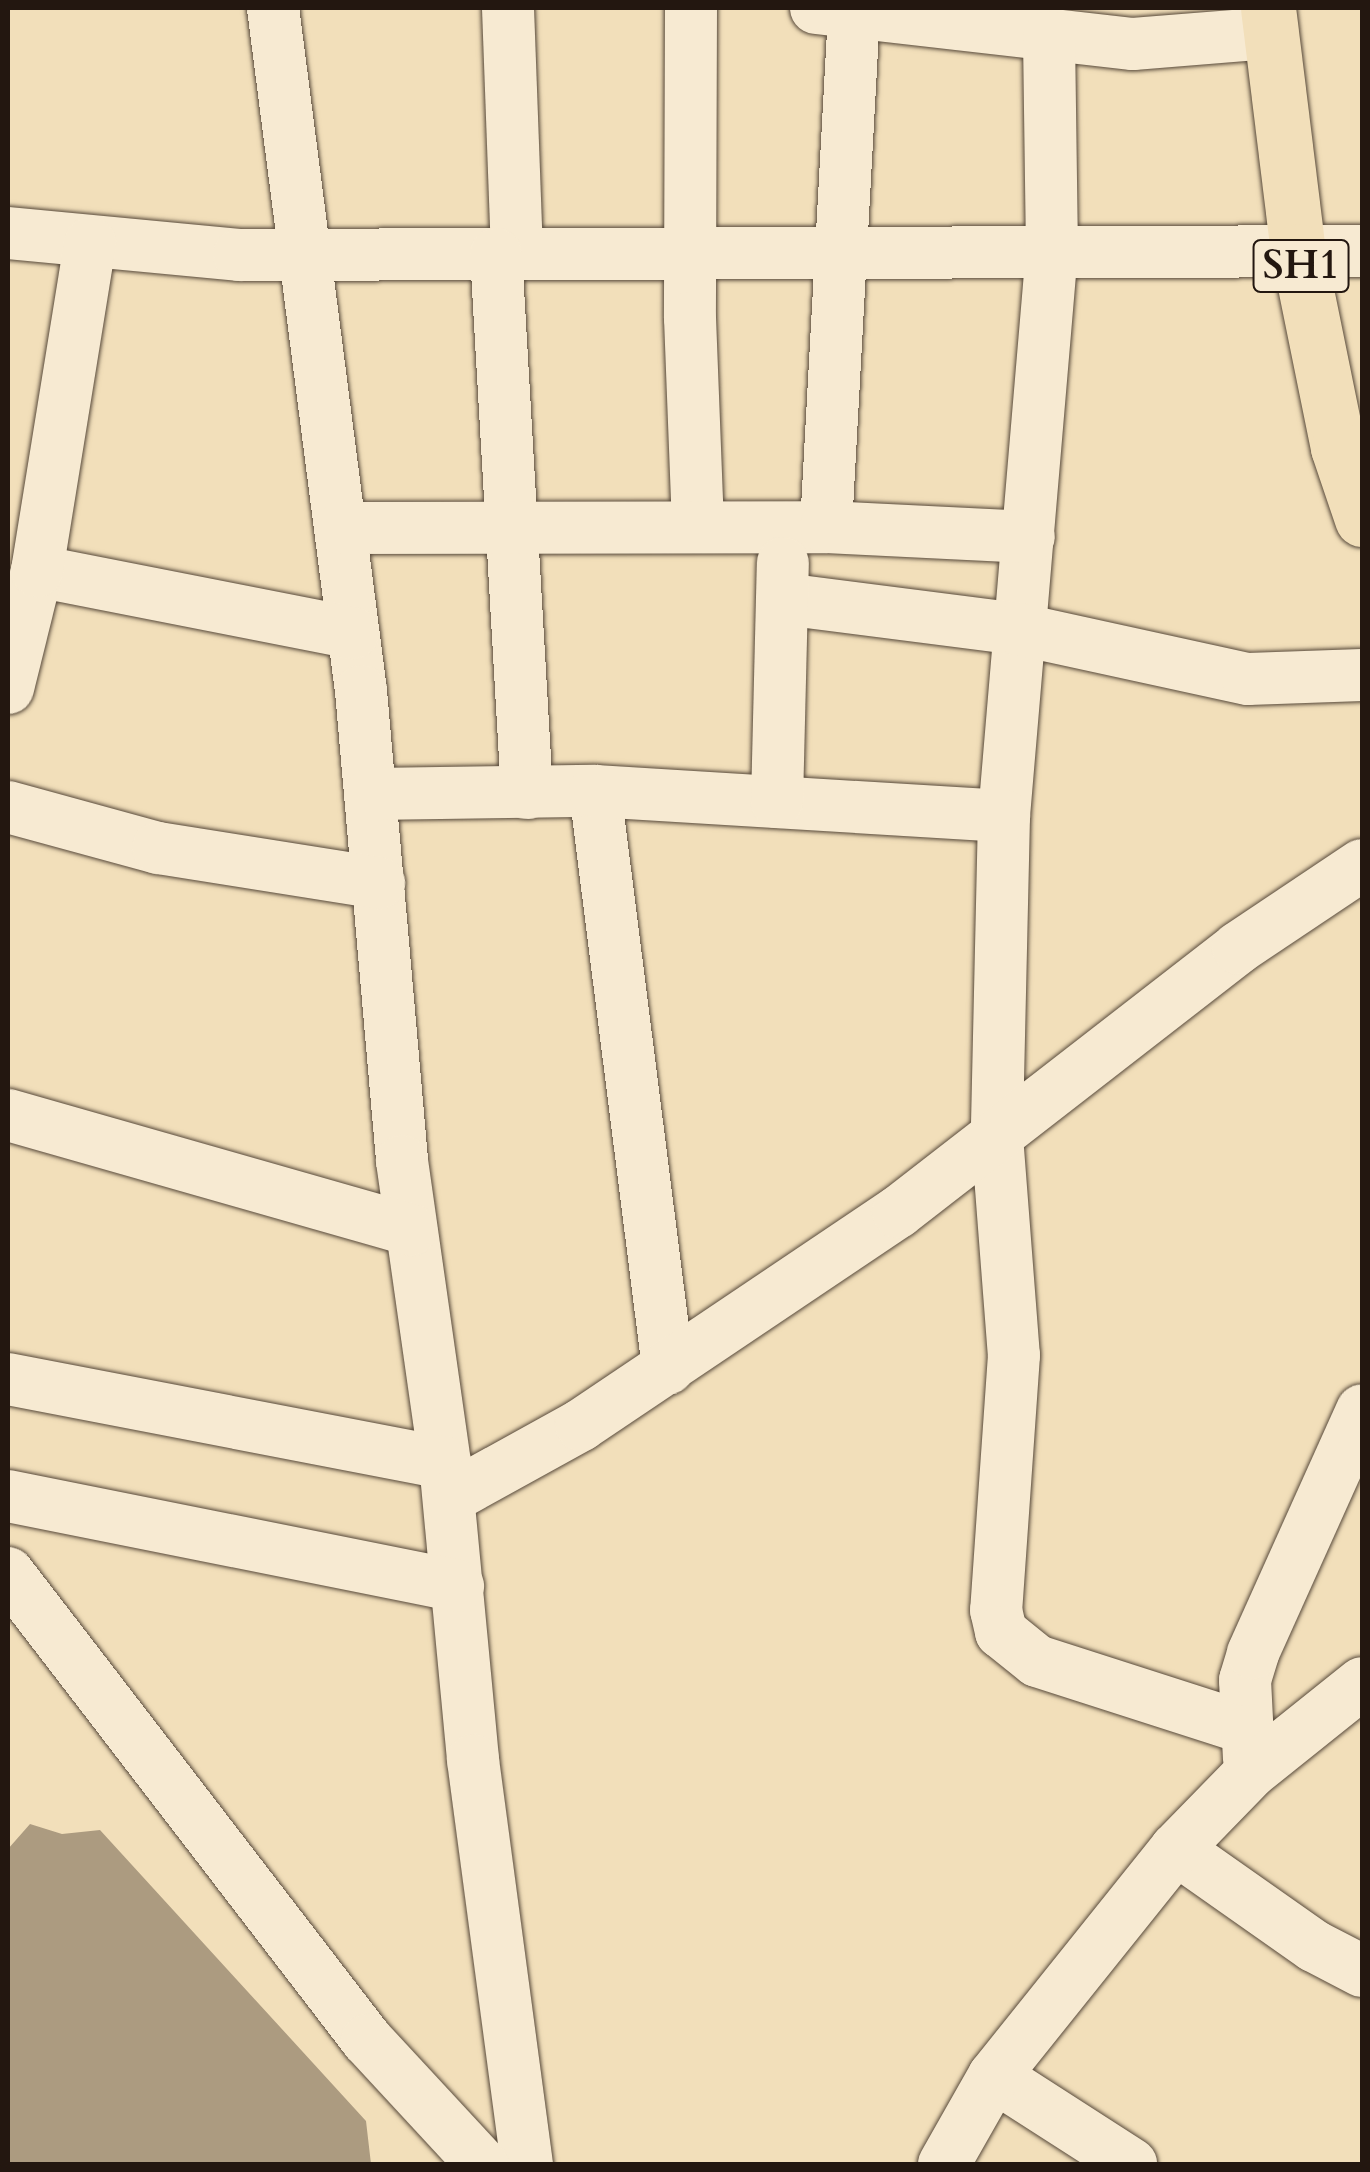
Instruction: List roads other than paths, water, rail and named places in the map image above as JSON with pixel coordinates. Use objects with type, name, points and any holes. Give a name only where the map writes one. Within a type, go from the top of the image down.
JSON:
[{"type":"main road","name":"SH1","points":[[1269,20],[1298,250],[1338,448],[1362,518]]},
{"type":"street","points":[[274,8],[354,633],[411,1230],[447,1480],[473,1760],[527,2164]]},
{"type":"street","points":[[508,8],[507,254],[527,793]]},
{"type":"street","points":[[691,8],[691,251],[698,527]]},
{"type":"street","points":[[777,802],[784,599],[805,527],[846,248],[835,10],[1034,26],[1133,44],[1269,20]]},
{"type":"street","points":[[1034,26],[1052,250],[1004,816],[998,1136],[1014,1355],[996,1610],[1001,1632],[1037,1660],[1248,1750]]},
{"type":"street","points":[[8,233],[90,243],[304,254],[846,248],[1362,250]]},
{"type":"street","points":[[8,688],[37,570],[90,243]]},
{"type":"street","points":[[341,528],[805,527],[1029,538]]},
{"type":"street","points":[[37,570],[354,633]]},
{"type":"street","points":[[784,599],[1018,629],[1248,679],[1362,675]]},
{"type":"street","points":[[595,791],[668,1368]]},
{"type":"street","points":[[371,794],[595,791],[1004,816]]},
{"type":"street","points":[[8,808],[158,848],[379,883]]},
{"type":"street","points":[[8,1380],[447,1480],[668,1368],[998,1136],[1238,948],[1362,865]]},
{"type":"street","points":[[8,1116],[411,1230]]},
{"type":"street","points":[[1248,1750],[1245,1680],[1254,1652],[1362,1410]]},
{"type":"street","points":[[8,1496],[458,1586]]},
{"type":"street","points":[[8,1573],[367,2040],[482,2164]]},
{"type":"street","points":[[944,2164],[994,2076],[1176,1849],[1248,1750],[1362,1683]]},
{"type":"street","points":[[1176,1849],[1314,1946],[1362,1971]]},
{"type":"street","points":[[994,2076],[1131,2164]]}]
